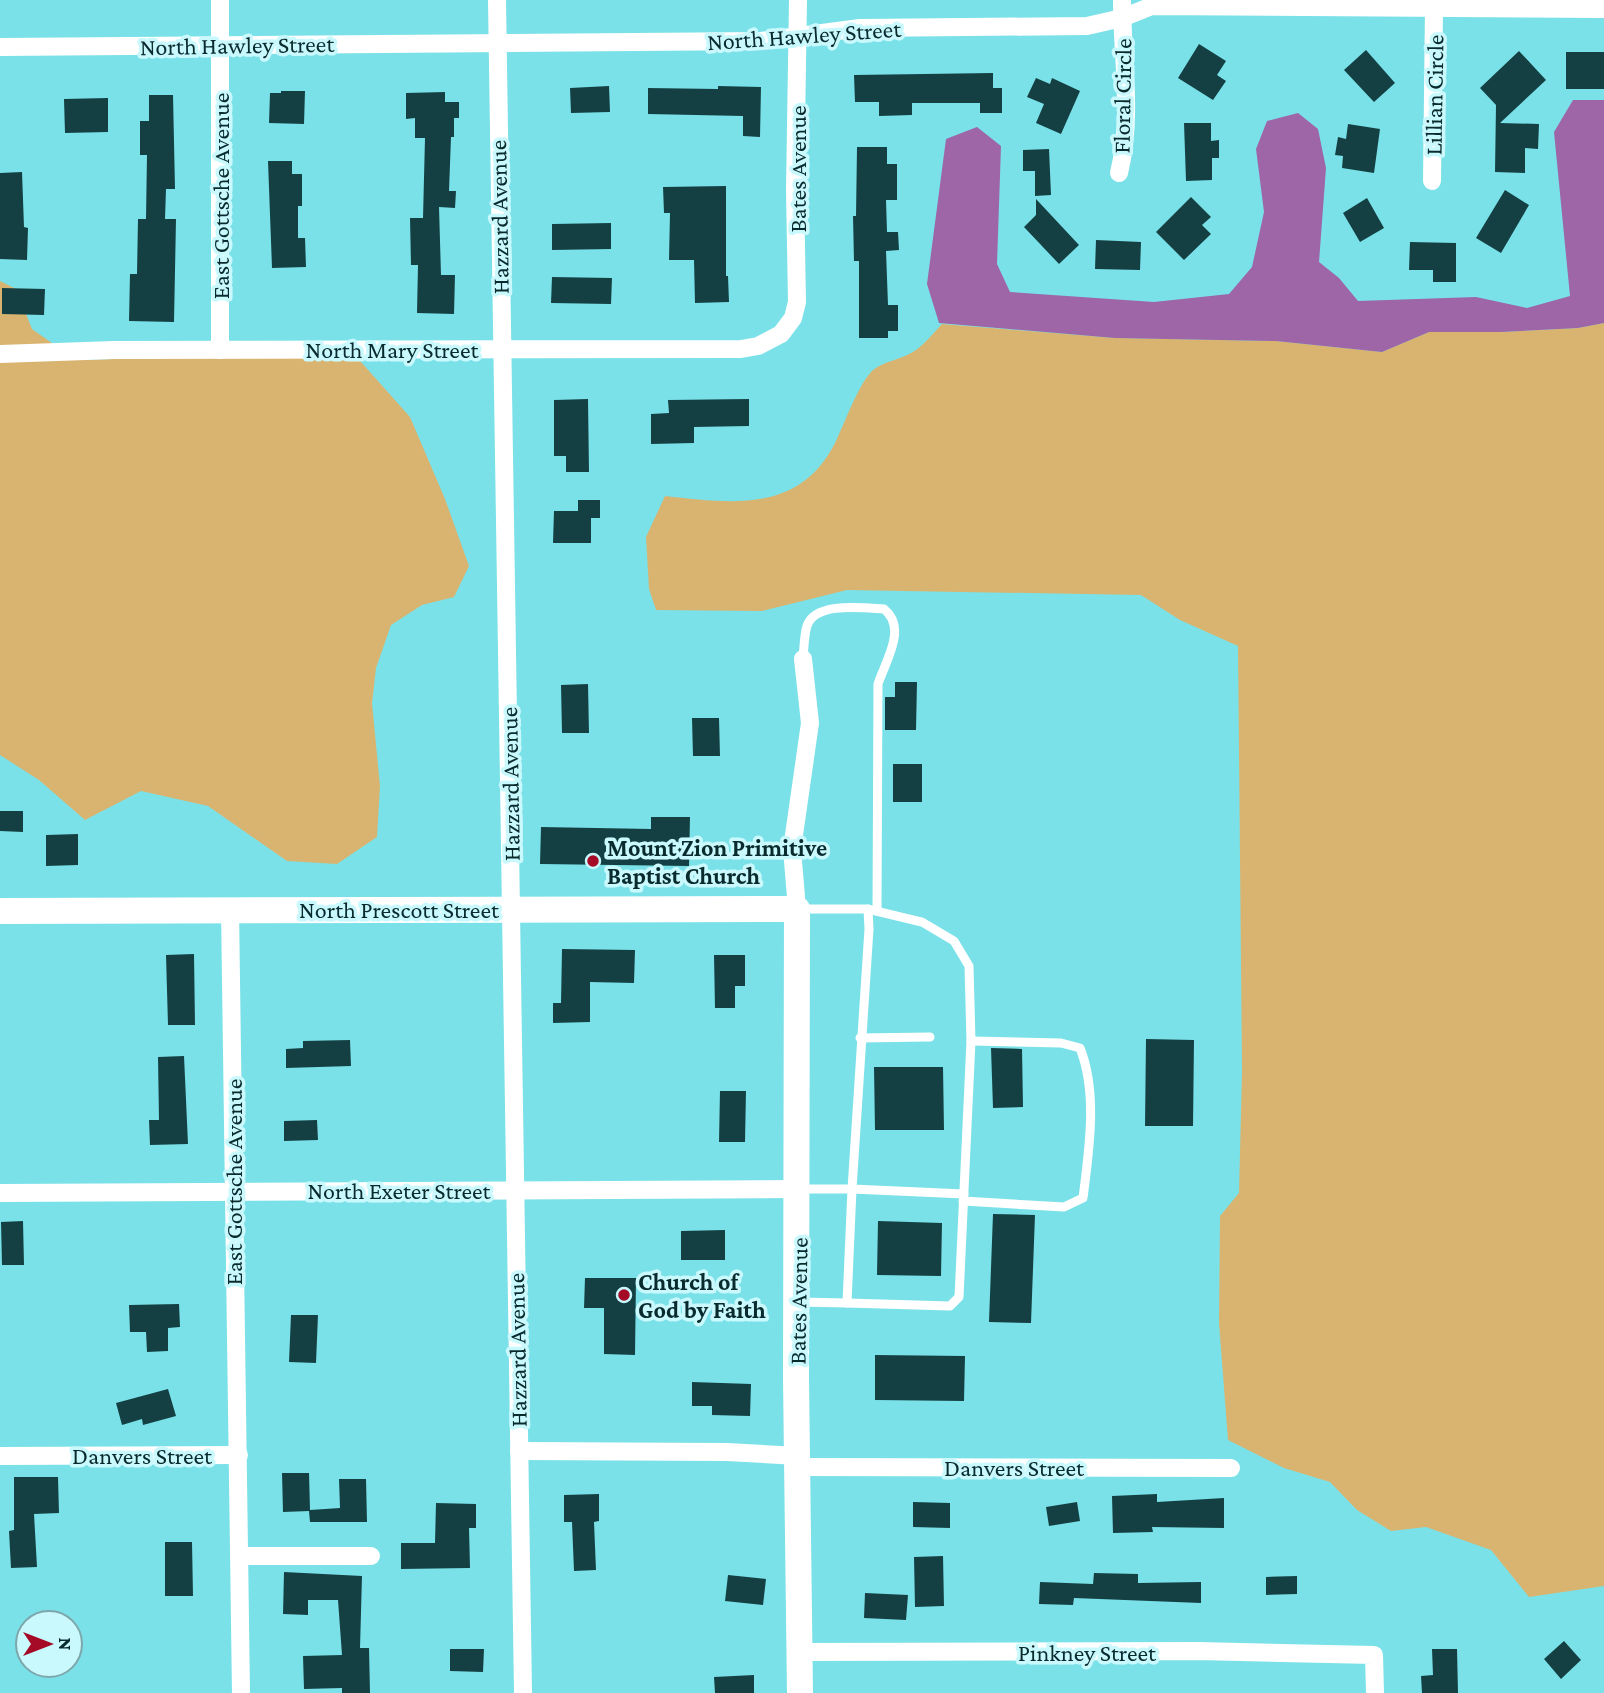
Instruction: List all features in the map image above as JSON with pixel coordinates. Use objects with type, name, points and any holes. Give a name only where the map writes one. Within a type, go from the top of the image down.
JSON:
[{"type":"street","name":"East Gottsche Avenue","points":[[220,0],[220,350]]},
{"type":"street","name":"Hazzard Avenue","points":[[497,0],[523,1693]]},
{"type":"street","name":"Bates Avenue","points":[[781,334],[793,318],[797,302],[795,190],[798,0]]},
{"type":"street","name":"North Hawley Street","points":[[0,47],[761,41],[860,28],[1087,26],[1122,9],[1152,6],[1604,9]]},
{"type":"street","name":"Lillian Circle","points":[[1432,181],[1434,8]]},
{"type":"street","name":"Floral Circle","points":[[1119,173],[1126,111],[1122,9]]},
{"type":"street","name":"North Mary Street","points":[[0,354],[220,350],[741,349],[758,346],[781,334]]},
{"type":"street","points":[[797,909],[792,849],[810,723],[803,659]]},
{"type":"street","name":"East Gottsche Avenue","points":[[230,909],[239,1455]]},
{"type":"street","name":"Bates Avenue","points":[[797,909],[800,1693]]},
{"type":"street","name":"North Prescott Street","points":[[0,911],[797,909]]},
{"type":"street","name":"North Exeter Street","points":[[0,1193],[799,1189]]},
{"type":"street","name":"Danvers Street","points":[[519,1451],[727,1452],[798,1462],[1231,1468]]},
{"type":"street","name":"Danvers Street","points":[[0,1456],[239,1455],[241,1693]]},
{"type":"street","points":[[241,1556],[371,1556]]},
{"type":"street","name":"Pinkney Street","points":[[799,1653],[1198,1651],[1374,1655],[1375,1693]]},
{"type":"lane","points":[[803,659],[807,626],[811,618],[825,610],[884,609],[890,614],[892,649],[878,684],[873,910],[860,1038],[847,1303]]},
{"type":"lane","points":[[797,909],[873,910],[922,922],[954,941],[969,966],[971,1041],[959,1297],[950,1306],[798,1302]]},
{"type":"lane","points":[[860,1038],[930,1037]]},
{"type":"lane","points":[[799,1189],[852,1189],[1064,1207],[1083,1198],[1088,1155],[1089,1071],[1080,1048],[1061,1043],[971,1041]]},
{"type":"shaded area","points":[[1573,100],[1604,100],[1604,323],[1578,328],[1429,332],[1382,352],[1276,341],[1115,338],[939,323],[927,284],[946,139],[977,127],[1001,146],[997,264],[1010,292],[1154,302],[1229,294],[1252,267],[1264,212],[1256,149],[1267,121],[1298,113],[1318,129],[1326,168],[1319,262],[1339,278],[1358,301],[1476,297],[1527,308],[1570,296],[1554,132]]},
{"type":"shaded area","points":[[0,281],[16,289],[32,329],[76,360],[353,353],[410,417],[445,499],[469,566],[454,597],[422,605],[391,625],[376,668],[372,703],[380,786],[377,837],[337,864],[287,861],[208,806],[141,791],[85,820],[39,780],[0,755]]},
{"type":"shaded area","points":[[1604,323],[1604,1586],[1529,1597],[1491,1550],[1426,1527],[1391,1531],[1357,1510],[1330,1482],[1284,1468],[1228,1440],[1219,1323],[1220,1216],[1239,1193],[1242,1071],[1238,646],[1180,620],[1141,595],[847,590],[762,611],[656,610],[649,589],[646,537],[665,496],[714,501],[761,499],[783,493],[803,482],[820,466],[835,443],[857,395],[872,371],[916,350],[942,324],[1115,338],[1276,341],[1382,352],[1429,332],[1578,328]]},
{"type":"building","points":[[1199,44],[1226,61],[1217,75],[1226,81],[1213,100],[1178,78]]},
{"type":"building","points":[[1366,50],[1395,83],[1374,102],[1344,70]]},
{"type":"building","points":[[1519,51],[1546,80],[1500,123],[1539,124],[1538,149],[1525,148],[1525,173],[1495,172],[1496,105],[1480,88]]},
{"type":"building","points":[[1566,52],[1604,52],[1604,89],[1566,89]]},
{"type":"building","points":[[993,73],[993,88],[1002,88],[1002,113],[980,113],[980,103],[912,103],[912,115],[879,116],[879,102],[855,102],[854,75]]},
{"type":"building","points":[[1036,78],[1050,84],[1052,78],[1080,91],[1061,134],[1036,123],[1044,104],[1027,97]]},
{"type":"building","points":[[609,86],[610,112],[571,113],[570,88]]},
{"type":"building","points":[[718,86],[761,87],[760,137],[743,136],[743,116],[648,114],[648,88],[718,89]]},
{"type":"building","points":[[305,91],[304,124],[269,123],[270,93]]},
{"type":"building","points":[[445,92],[445,102],[459,102],[459,118],[454,118],[454,137],[451,137],[449,191],[456,191],[455,208],[439,207],[441,275],[455,275],[454,314],[417,313],[418,265],[411,265],[410,218],[423,218],[425,138],[415,138],[415,118],[406,119],[406,93]]},
{"type":"building","points":[[149,95],[173,95],[175,189],[166,189],[165,219],[176,219],[174,322],[129,321],[130,274],[137,274],[138,219],[146,219],[147,155],[140,155],[140,121],[149,121]]},
{"type":"building","points":[[108,98],[108,132],[65,133],[64,99]]},
{"type":"building","points":[[1184,123],[1211,123],[1211,141],[1219,140],[1219,158],[1212,158],[1212,180],[1186,181]]},
{"type":"building","points":[[1348,124],[1380,129],[1374,173],[1342,168],[1343,156],[1335,155],[1338,137],[1346,139]]},
{"type":"building","points":[[857,147],[887,147],[887,164],[897,164],[897,200],[886,200],[887,232],[898,232],[899,250],[886,251],[888,305],[898,305],[898,331],[888,331],[888,338],[859,338],[859,261],[854,261],[853,216],[856,216]]},
{"type":"building","points":[[1049,149],[1051,195],[1035,196],[1035,171],[1023,171],[1023,150]]},
{"type":"building","points":[[268,161],[292,161],[292,174],[302,174],[298,238],[305,238],[306,267],[272,268]]},
{"type":"building","points":[[22,172],[24,227],[28,228],[27,260],[0,259],[0,173]]},
{"type":"building","points":[[726,186],[726,276],[729,302],[695,303],[694,260],[669,260],[670,213],[664,213],[663,187]]},
{"type":"building","points":[[1505,190],[1529,205],[1501,253],[1476,238]]},
{"type":"building","points":[[1191,197],[1211,217],[1202,225],[1211,234],[1184,260],[1156,232]]},
{"type":"building","points":[[1367,198],[1384,228],[1360,242],[1343,213]]},
{"type":"building","points":[[1036,199],[1079,245],[1059,264],[1024,227],[1036,215]]},
{"type":"building","points":[[611,223],[611,249],[552,250],[552,224]]},
{"type":"building","points":[[1096,240],[1141,242],[1140,270],[1095,269]]},
{"type":"building","points":[[1410,242],[1456,243],[1456,282],[1433,282],[1433,270],[1409,270]]},
{"type":"building","points":[[552,277],[612,278],[611,304],[551,303]]},
{"type":"building","points":[[2,288],[45,289],[44,315],[2,314]]},
{"type":"building","points":[[588,399],[589,472],[566,472],[566,456],[554,456],[554,400]]},
{"type":"building","points":[[749,399],[749,426],[694,427],[694,443],[651,444],[651,414],[669,413],[668,400]]},
{"type":"building","points":[[578,500],[600,500],[600,518],[591,518],[591,543],[553,543],[554,511],[578,511]]},
{"type":"building","points":[[895,682],[917,682],[916,730],[885,730],[885,697],[895,697]]},
{"type":"building","points":[[588,684],[589,733],[562,733],[561,685]]},
{"type":"building","points":[[692,718],[719,718],[720,756],[693,756]]},
{"type":"building","points":[[893,764],[922,764],[922,802],[893,802]]},
{"type":"building","points":[[0,811],[23,811],[23,832],[0,831]]},
{"type":"building","points":[[651,817],[690,817],[689,866],[540,864],[541,827],[651,829]]},
{"type":"building","points":[[78,834],[78,865],[46,866],[46,835]]},
{"type":"building","points":[[562,949],[635,950],[634,983],[590,982],[590,1022],[553,1023],[553,1003],[561,1003]]},
{"type":"building","points":[[194,954],[195,1025],[168,1025],[166,955]]},
{"type":"building","points":[[714,955],[745,955],[745,986],[735,986],[735,1008],[715,1008]]},
{"type":"building","points":[[1146,1039],[1194,1040],[1193,1126],[1145,1126]]},
{"type":"building","points":[[350,1040],[351,1066],[286,1068],[286,1049],[303,1048],[303,1041]]},
{"type":"building","points":[[991,1048],[1022,1049],[1023,1107],[993,1108]]},
{"type":"building","points":[[184,1056],[188,1144],[150,1145],[149,1120],[159,1120],[158,1057]]},
{"type":"building","points":[[874,1067],[943,1067],[944,1130],[875,1130]]},
{"type":"building","points":[[720,1091],[746,1091],[745,1142],[719,1142]]},
{"type":"building","points":[[317,1120],[318,1140],[284,1141],[284,1121]]},
{"type":"building","points":[[993,1214],[1035,1215],[1031,1323],[989,1322]]},
{"type":"building","points":[[23,1221],[24,1265],[2,1265],[1,1222]]},
{"type":"building","points":[[878,1221],[942,1223],[941,1276],[877,1275]]},
{"type":"building","points":[[725,1230],[725,1260],[681,1260],[681,1231]]},
{"type":"building","points":[[585,1278],[636,1278],[635,1355],[604,1354],[604,1308],[584,1308]]},
{"type":"building","points":[[179,1304],[180,1327],[168,1328],[168,1351],[147,1352],[146,1332],[130,1332],[129,1305]]},
{"type":"building","points":[[291,1315],[318,1315],[316,1363],[289,1362]]},
{"type":"building","points":[[875,1355],[965,1356],[964,1401],[875,1400]]},
{"type":"building","points":[[692,1382],[751,1384],[750,1416],[712,1415],[712,1406],[692,1406]]},
{"type":"building","points":[[168,1389],[176,1416],[143,1425],[142,1419],[122,1425],[116,1403]]},
{"type":"building","points":[[282,1473],[309,1473],[310,1510],[340,1508],[339,1479],[366,1479],[367,1522],[310,1522],[309,1511],[283,1512]]},
{"type":"building","points":[[14,1477],[58,1477],[59,1513],[34,1514],[37,1567],[11,1568],[9,1531],[14,1530]]},
{"type":"building","points":[[599,1494],[599,1521],[594,1522],[596,1570],[574,1571],[572,1522],[564,1522],[564,1495]]},
{"type":"building","points":[[1157,1494],[1157,1502],[1224,1498],[1224,1528],[1152,1527],[1153,1532],[1113,1533],[1112,1496]]},
{"type":"building","points":[[913,1502],[950,1503],[950,1528],[913,1527]]},
{"type":"building","points":[[1077,1502],[1080,1521],[1049,1526],[1046,1507]]},
{"type":"building","points":[[436,1503],[476,1504],[476,1528],[469,1528],[470,1568],[401,1569],[401,1543],[435,1543]]},
{"type":"building","points":[[165,1542],[192,1542],[193,1596],[165,1596]]},
{"type":"building","points":[[943,1556],[944,1606],[915,1607],[914,1557]]},
{"type":"building","points":[[284,1572],[362,1576],[360,1648],[369,1648],[370,1693],[342,1693],[342,1688],[304,1689],[303,1656],[342,1655],[338,1600],[308,1600],[308,1615],[283,1614]]},
{"type":"building","points":[[1094,1573],[1138,1574],[1138,1583],[1201,1582],[1201,1603],[1074,1598],[1073,1605],[1039,1604],[1040,1582],[1093,1584]]},
{"type":"building","points":[[728,1575],[766,1579],[763,1605],[725,1601]]},
{"type":"building","points":[[1297,1576],[1297,1594],[1266,1595],[1266,1577]]},
{"type":"building","points":[[865,1593],[908,1595],[906,1620],[864,1618]]},
{"type":"building","points":[[1564,1641],[1581,1660],[1561,1679],[1544,1659]]},
{"type":"building","points":[[450,1649],[484,1649],[483,1672],[450,1671]]},
{"type":"building","points":[[1432,1649],[1457,1649],[1458,1693],[1422,1693],[1421,1676],[1433,1675]]},
{"type":"building","points":[[754,1675],[754,1693],[715,1693],[714,1677]]},
{"type":"place","name":"Mount Zion Primitive Baptist Church","points":[[593,861]]},
{"type":"place","name":"Church of God by Faith","points":[[624,1295]]}]
